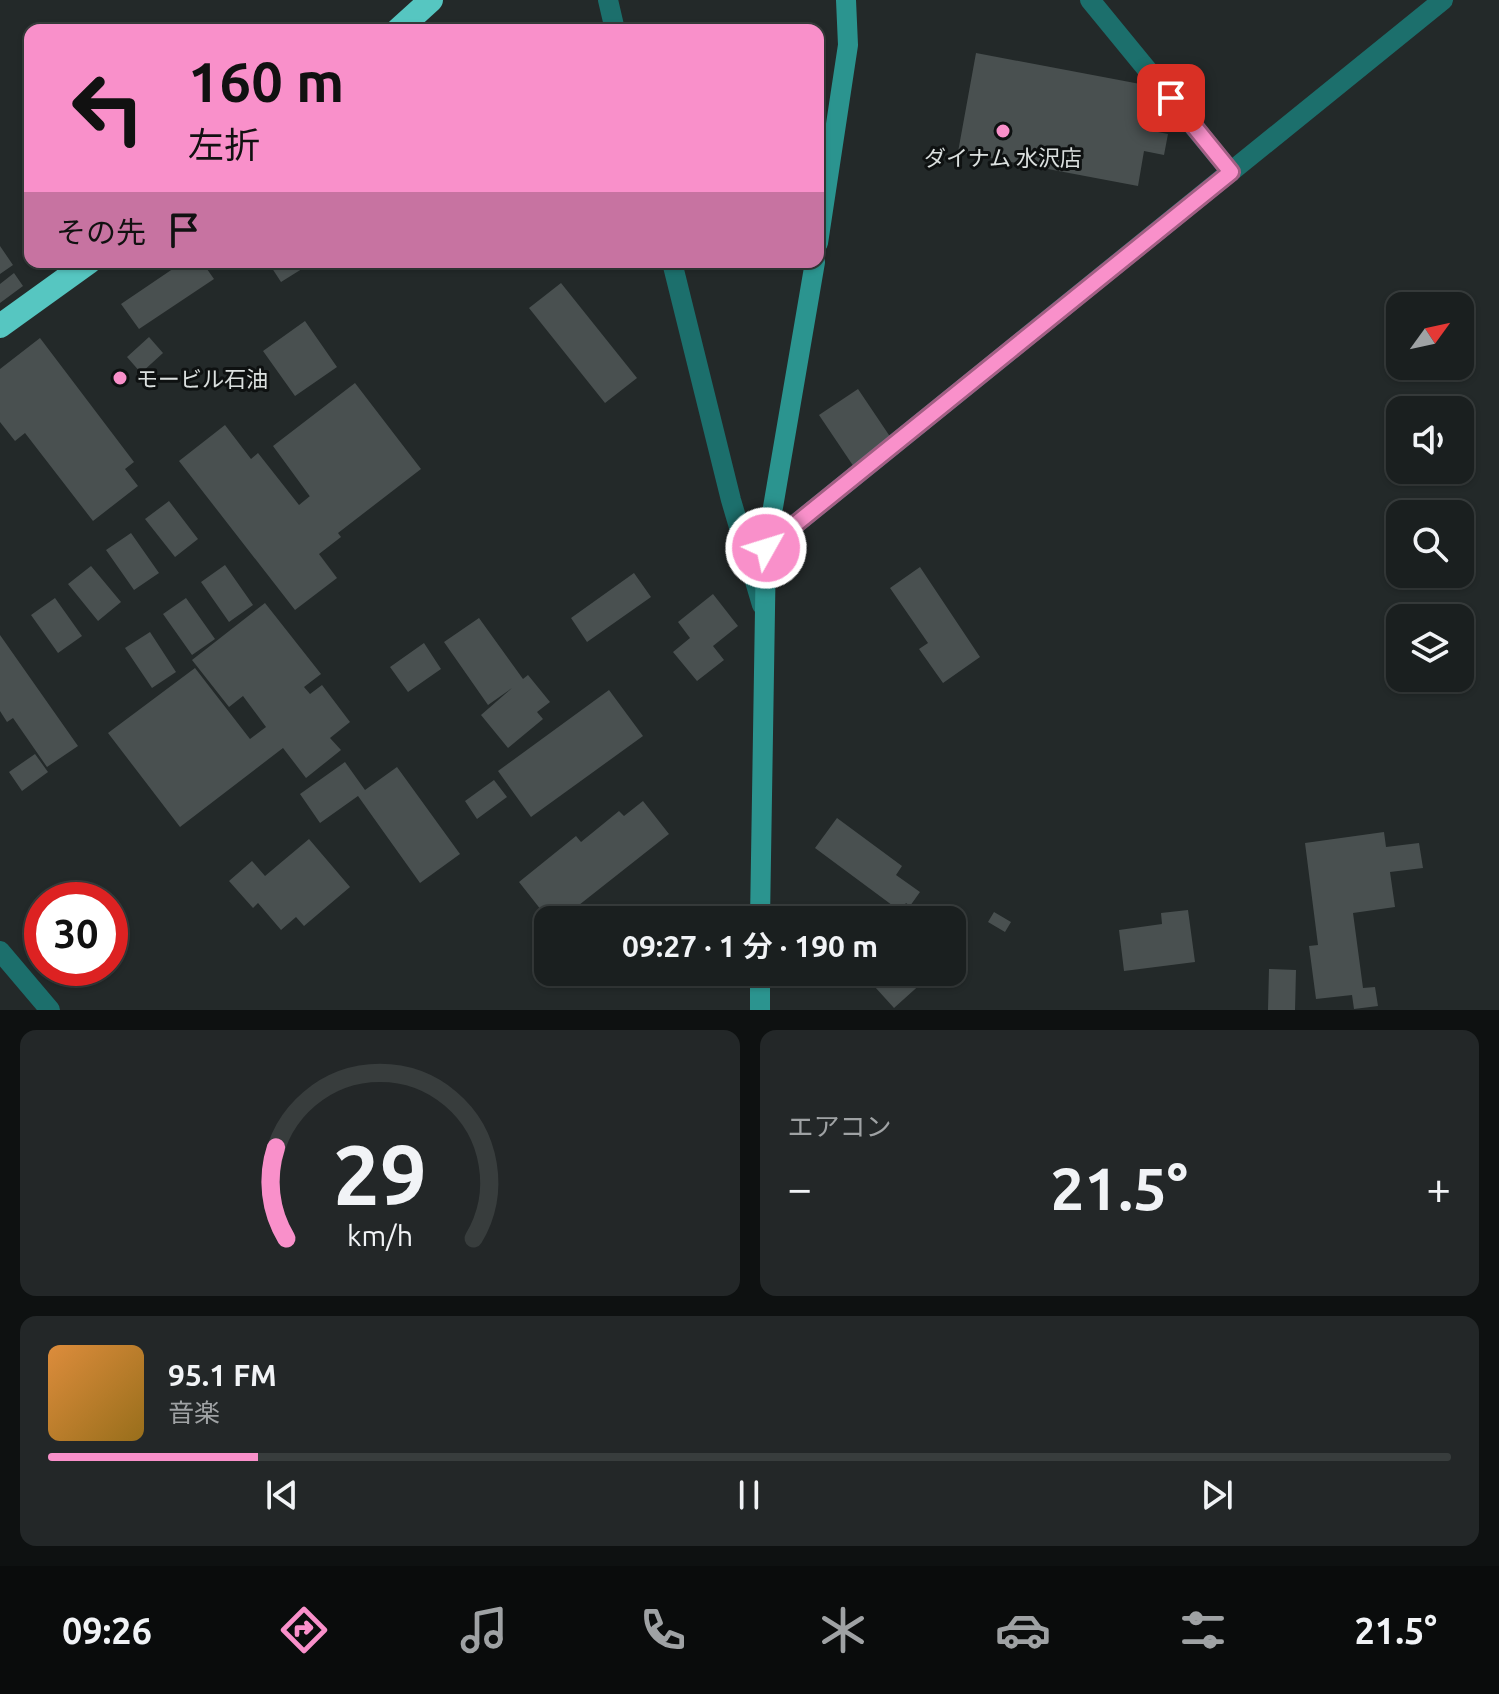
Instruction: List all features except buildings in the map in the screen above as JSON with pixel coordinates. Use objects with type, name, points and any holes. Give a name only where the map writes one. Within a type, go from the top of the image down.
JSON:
[{"type":"highway","points":[[405,24],[431,0]]},
{"type":"highway","points":[[0,326],[81,268]]},
{"type":"street","points":[[608,0],[614,24]]},
{"type":"street","points":[[824,203],[848,45],[846,0]]},
{"type":"street","points":[[1090,0],[1231,172]]},
{"type":"street","points":[[766,548],[1443,0]]},
{"type":"street","points":[[673,268],[731,500],[762,605]]},
{"type":"street","points":[[760,906],[762,605],[766,548],[814,268]]},
{"type":"street","points":[[0,951],[50,1010]]},
{"type":"street","points":[[760,986],[760,1010]]},
{"type":"place","name":"ダイナム 水沢店","points":[[1003,131]]},
{"type":"place","name":"モービル石油","points":[[120,378]]},
{"type":"route","points":[[766,548],[1231,172],[1171,98]]}]
